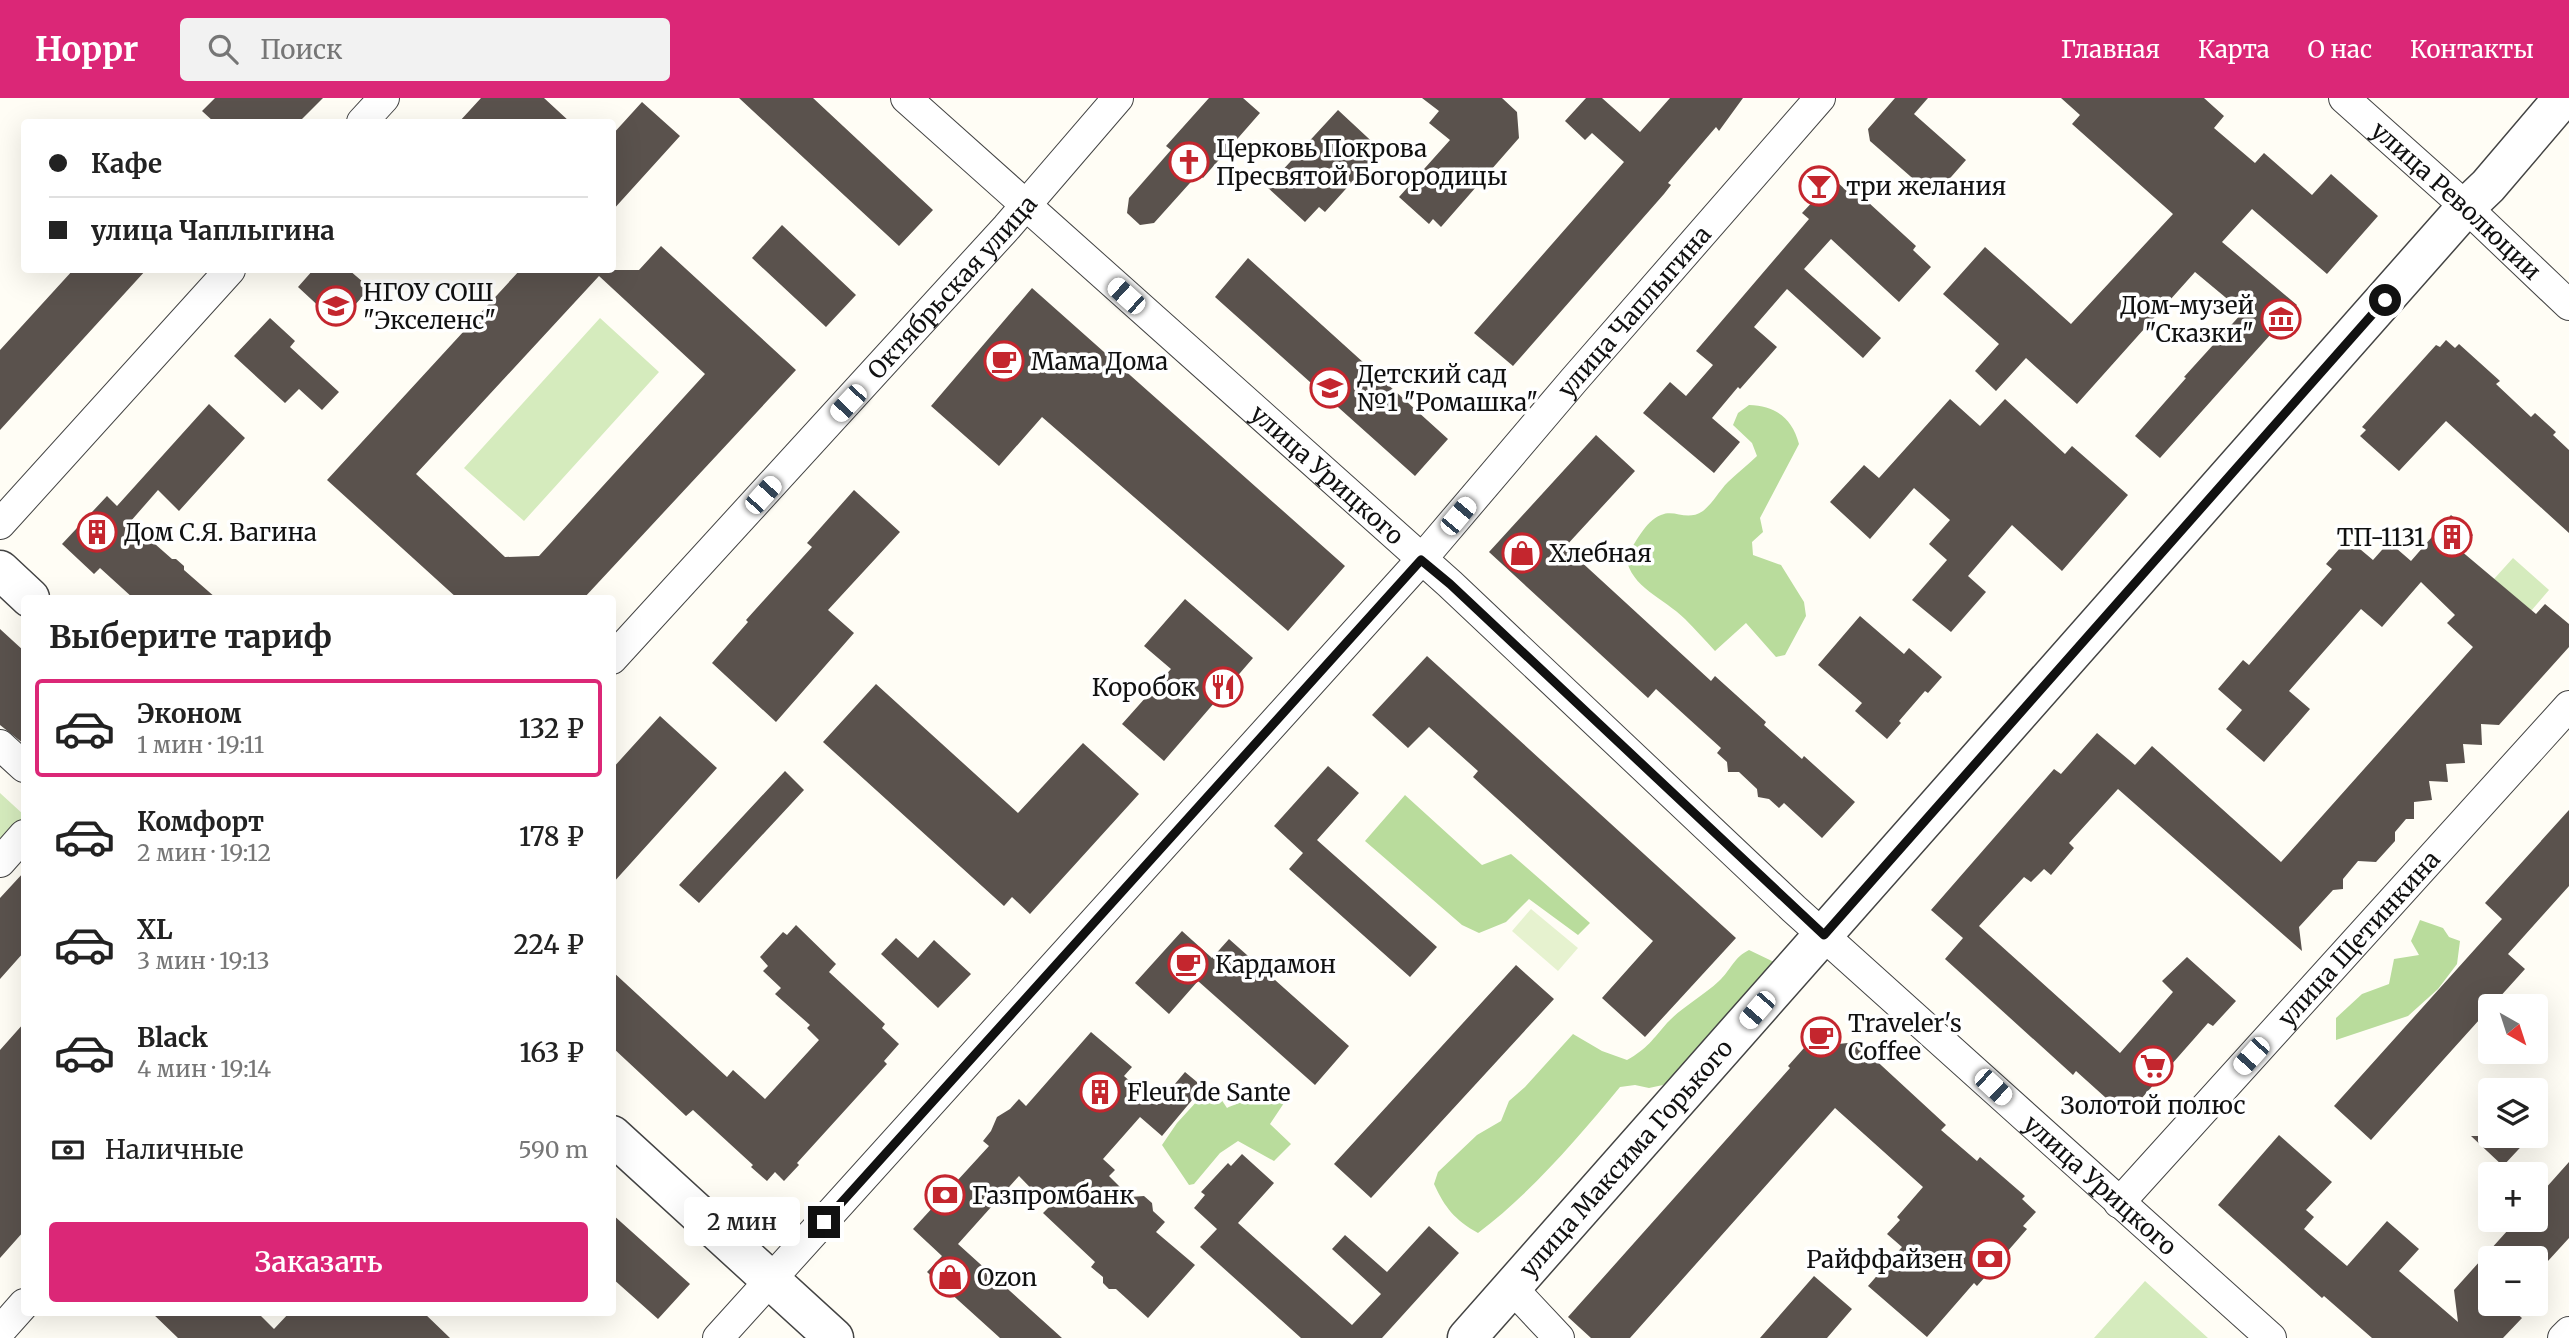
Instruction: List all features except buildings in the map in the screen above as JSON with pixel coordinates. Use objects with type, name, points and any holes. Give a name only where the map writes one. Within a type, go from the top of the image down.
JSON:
[{"type":"street","points":[[365,119],[384,98]]},
{"type":"street","name":"улица Урицкого","points":[[906,98],[1450,584],[1824,935],[2270,1338]]},
{"type":"street","name":"Октябрьская улица","points":[[616,655],[1026,206],[1118,98]]},
{"type":"street","name":"улица Чаплыгина","points":[[718,1338],[1421,560],[1819,98]]},
{"type":"street","name":"улица Революции","points":[[2344,98],[2466,207],[2569,305]]},
{"type":"street","name":"улица Максима Горького","points":[[1467,1338],[2563,98]]},
{"type":"street","points":[[0,524],[227,273]]},
{"type":"street","points":[[0,570],[27,595]]},
{"type":"street","name":"улица Щетинкина","points":[[2119,1203],[2569,706]]},
{"type":"street","points":[[1,747],[21,764]]},
{"type":"street","points":[[0,862],[21,838]]},
{"type":"street","points":[[616,1139],[834,1338]]},
{"type":"street","points":[[1512,1288],[1559,1338]]},
{"type":"street","points":[[0,1331],[21,1307]]},
{"type":"street","points":[[2563,1338],[2569,1332]]},
{"type":"green space","points":[[600,318],[659,372],[524,521],[464,468]]},
{"type":"green space","points":[[1749,405],[1767,408],[1782,415],[1792,427],[1799,444],[1760,518],[1763,532],[1752,542],[1753,555],[1781,565],[1804,602],[1806,616],[1785,655],[1776,657],[1746,623],[1715,651],[1685,619],[1641,585],[1629,568],[1626,557],[1645,527],[1655,518],[1672,513],[1686,516],[1703,511],[1728,482],[1757,456],[1752,443],[1733,425],[1738,413]]},
{"type":"green space","points":[[2513,558],[2549,590],[2531,611],[2494,579]]},
{"type":"green space","points":[[0,793],[21,812],[21,838],[0,862]]},
{"type":"green space","points":[[1405,795],[1482,865],[1511,854],[1590,923],[1578,935],[1529,899],[1506,922],[1479,933],[1462,925],[1365,841]]},
{"type":"green space","points":[[1531,909],[1578,948],[1558,971],[1512,931]]},
{"type":"green space","points":[[2420,920],[2443,928],[2449,937],[2460,941],[2457,964],[2438,989],[2408,1016],[2336,1040],[2336,1018],[2362,994],[2389,984],[2394,959],[2419,955],[2411,941]]},
{"type":"green space","points":[[1749,950],[1774,962],[1707,1046],[1663,1085],[1649,1088],[1635,1085],[1620,1087],[1535,1182],[1478,1233],[1452,1213],[1434,1184],[1438,1172],[1477,1135],[1501,1121],[1509,1101],[1573,1034],[1602,1051],[1627,1060],[1645,1048],[1673,1017],[1719,981],[1740,956]]},
{"type":"green space","points":[[1209,1088],[1215,1090],[1227,1108],[1246,1099],[1253,1089],[1281,1092],[1288,1097],[1270,1124],[1291,1144],[1274,1161],[1238,1141],[1220,1153],[1194,1184],[1189,1185],[1162,1145],[1177,1123]]},
{"type":"green space","points":[[2145,1281],[2208,1338],[2094,1338]]},
{"type":"place","name":"Церковь Покрова Пресвятой Богородицы","points":[[1189,162]]},
{"type":"place","name":"три желания","points":[[1819,186]]},
{"type":"place","name":"НГОУ СОШ \"Экселенс\"","points":[[336,306]]},
{"type":"place","name":"Дом-музей \"Сказки\"","points":[[2281,319]]},
{"type":"place","name":"Мама Дома","points":[[1004,361]]},
{"type":"place","name":"Детский сад №1 \"Ромашка\"","points":[[1330,388]]},
{"type":"place","name":"Дом С.Я. Вагина","points":[[97,532]]},
{"type":"place","name":"ТП-1131","points":[[2452,537]]},
{"type":"place","name":"Хлебная","points":[[1522,553]]},
{"type":"place","name":"Коробок","points":[[1223,687]]},
{"type":"place","name":"Кардамон","points":[[1188,964]]},
{"type":"place","name":"Traveler's Coffee","points":[[1821,1037]]},
{"type":"place","name":"Золотой полюс","points":[[2153,1066]]},
{"type":"place","name":"Fleur de Sante","points":[[1100,1092]]},
{"type":"place","name":"Газпромбанк","points":[[945,1195]]},
{"type":"place","name":"Райффайзен","points":[[1990,1259]]},
{"type":"place","name":"Ozon","points":[[950,1277]]},
{"type":"route","points":[[824,1222],[1421,560],[1450,584],[1824,935],[2385,300]]}]
